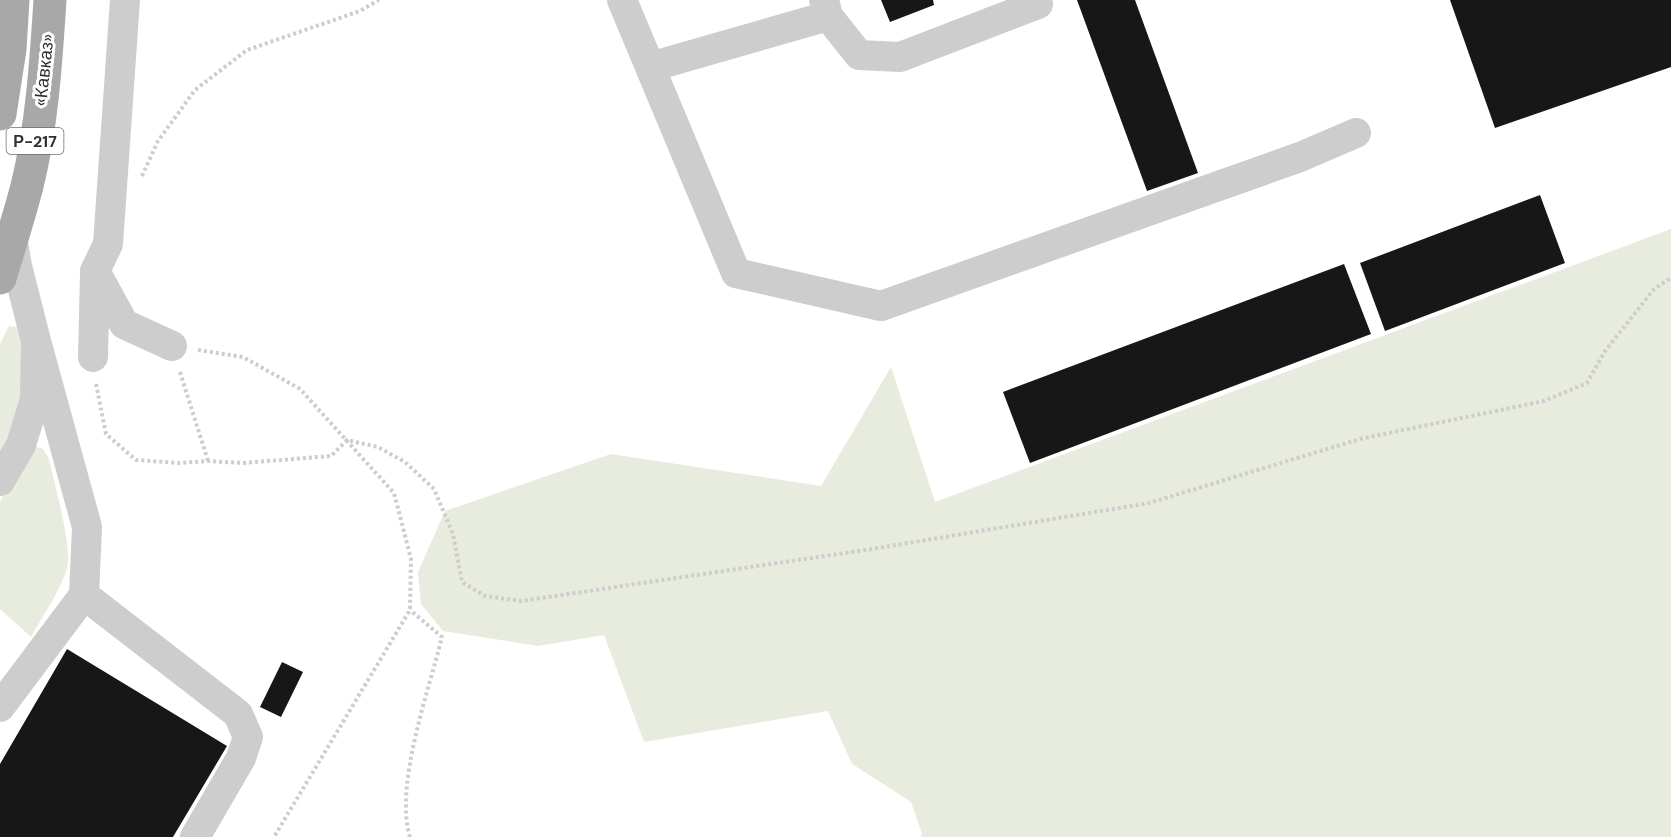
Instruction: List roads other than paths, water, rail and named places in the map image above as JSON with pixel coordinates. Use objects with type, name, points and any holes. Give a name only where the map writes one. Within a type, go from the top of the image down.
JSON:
[{"type":"main road","name":"«Кавказ»","points":[[0,114],[10,49],[13,0]]},
{"type":"main road","name":"«Кавказ»","points":[[0,278],[27,185],[34,150],[46,61],[50,0]]},
{"type":"main road","points":[[34,150],[49,122],[58,80],[65,0]]},
{"type":"street","points":[[34,150],[26,119],[35,0]]},
{"type":"street","points":[[93,357],[95,271],[108,244],[125,0]]},
{"type":"street","points":[[622,0],[736,273],[880,306],[1300,157],[1356,133]]},
{"type":"street","points":[[650,67],[826,8],[859,55],[900,57],[1038,4],[1037,0]]},
{"type":"street","points":[[0,707],[84,595],[87,527],[36,341],[12,237]]},
{"type":"street","points":[[95,271],[124,324],[172,346]]},
{"type":"street","points":[[0,481],[21,445],[35,399],[36,341]]},
{"type":"street","points":[[84,595],[238,714],[248,737],[241,758],[195,837]]}]
